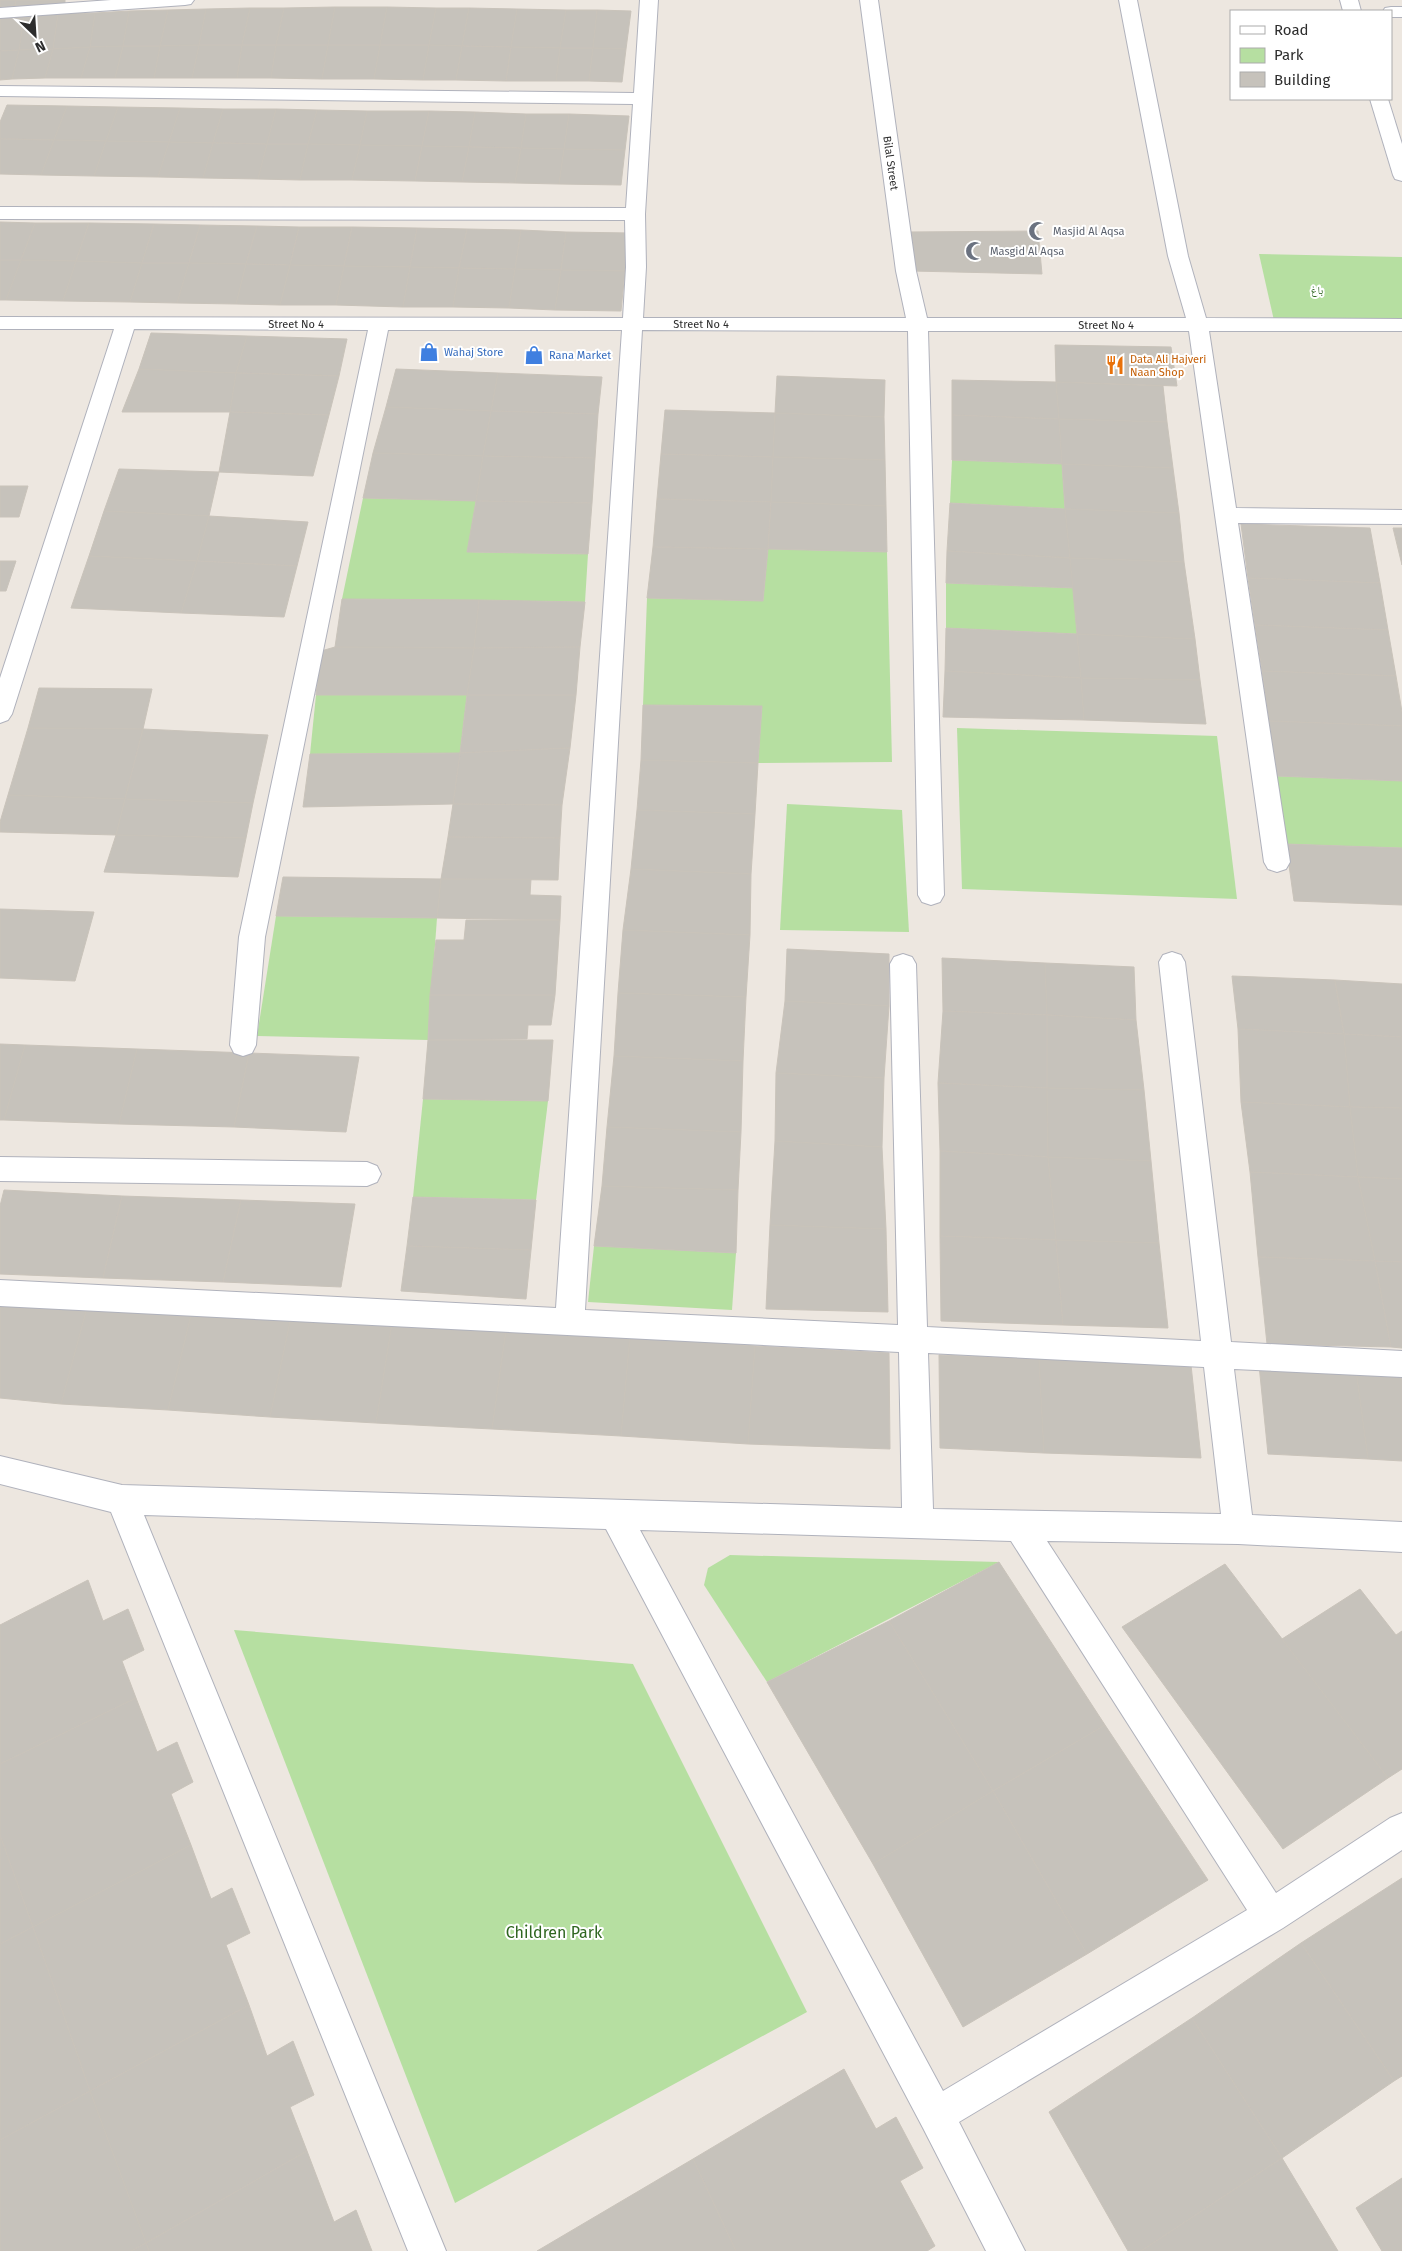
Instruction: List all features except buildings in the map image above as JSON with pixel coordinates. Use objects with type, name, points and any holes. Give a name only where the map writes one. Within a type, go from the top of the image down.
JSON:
[{"type":"street","points":[[0,13],[138,1],[185,0]]},
{"type":"street","points":[[570,1322],[636,267],[635,214],[650,0]]},
{"type":"street","name":"Bilal Street","points":[[869,0],[906,271],[918,325],[931,895]]},
{"type":"street","points":[[1128,0],[1178,256],[1198,325],[1277,862]]},
{"type":"street","points":[[0,92],[643,99]]},
{"type":"street","points":[[1402,106],[1380,102],[1402,175]]},
{"type":"street","points":[[0,213],[635,214]]},
{"type":"street","name":"Street No 4","points":[[0,323],[1402,325]]},
{"type":"street","points":[[0,714],[126,323]]},
{"type":"street","points":[[243,1045],[252,937],[379,324]]},
{"type":"street","points":[[1226,515],[1402,517]]},
{"type":"street","points":[[1172,962],[1238,1529]]},
{"type":"street","points":[[903,964],[918,1523]]},
{"type":"street","points":[[0,1169],[367,1174]]},
{"type":"street","points":[[0,1293],[1402,1364]]},
{"type":"street","points":[[0,1470],[122,1500],[1019,1526],[1238,1529],[1402,1537]]},
{"type":"street","points":[[122,1500],[427,2251]]},
{"type":"street","points":[[614,1513],[936,2114],[1006,2251]]},
{"type":"street","points":[[1019,1526],[1271,1916]]},
{"type":"street","points":[[936,2114],[1271,1916],[1402,1830]]},
{"type":"green space","name":"باغ","points":[[1259,254],[1402,257],[1402,325],[1275,325]]},
{"type":"green space","points":[[952,460],[1062,464],[1065,509],[950,503]]},
{"type":"green space","points":[[363,498],[476,501],[468,552],[588,554],[585,602],[342,599]]},
{"type":"green space","points":[[768,549],[887,552],[892,762],[758,763],[762,706],[643,705],[647,598],[763,601]]},
{"type":"green space","points":[[946,583],[1074,588],[1077,634],[946,628]]},
{"type":"green space","points":[[316,695],[467,695],[460,753],[310,754]]},
{"type":"green space","points":[[957,728],[1217,736],[1237,899],[962,889]]},
{"type":"green space","points":[[1277,776],[1402,781],[1402,848],[1286,844]]},
{"type":"green space","points":[[787,804],[902,810],[909,932],[780,930]]},
{"type":"green space","points":[[276,916],[437,918],[428,1040],[257,1036]]},
{"type":"green space","points":[[423,1099],[548,1101],[536,1200],[413,1197]]},
{"type":"green space","points":[[594,1246],[736,1253],[732,1310],[588,1302]]},
{"type":"green space","points":[[730,1555],[999,1562],[767,1682],[704,1585],[708,1568]]},
{"type":"green space","name":"Children Park","points":[[234,1630],[633,1664],[807,2012],[455,2203]]},
{"type":"place","name":"Masjid Al Aqsa","points":[[1038,231]]},
{"type":"place","name":"Masgid Al Aqsa","points":[[975,251]]},
{"type":"place","name":"Wahaj Store","points":[[429,352]]},
{"type":"place","name":"Rana Market","points":[[534,355]]},
{"type":"place","name":"Data Ali Hajveri Naan Shop","points":[[1115,365]]}]
